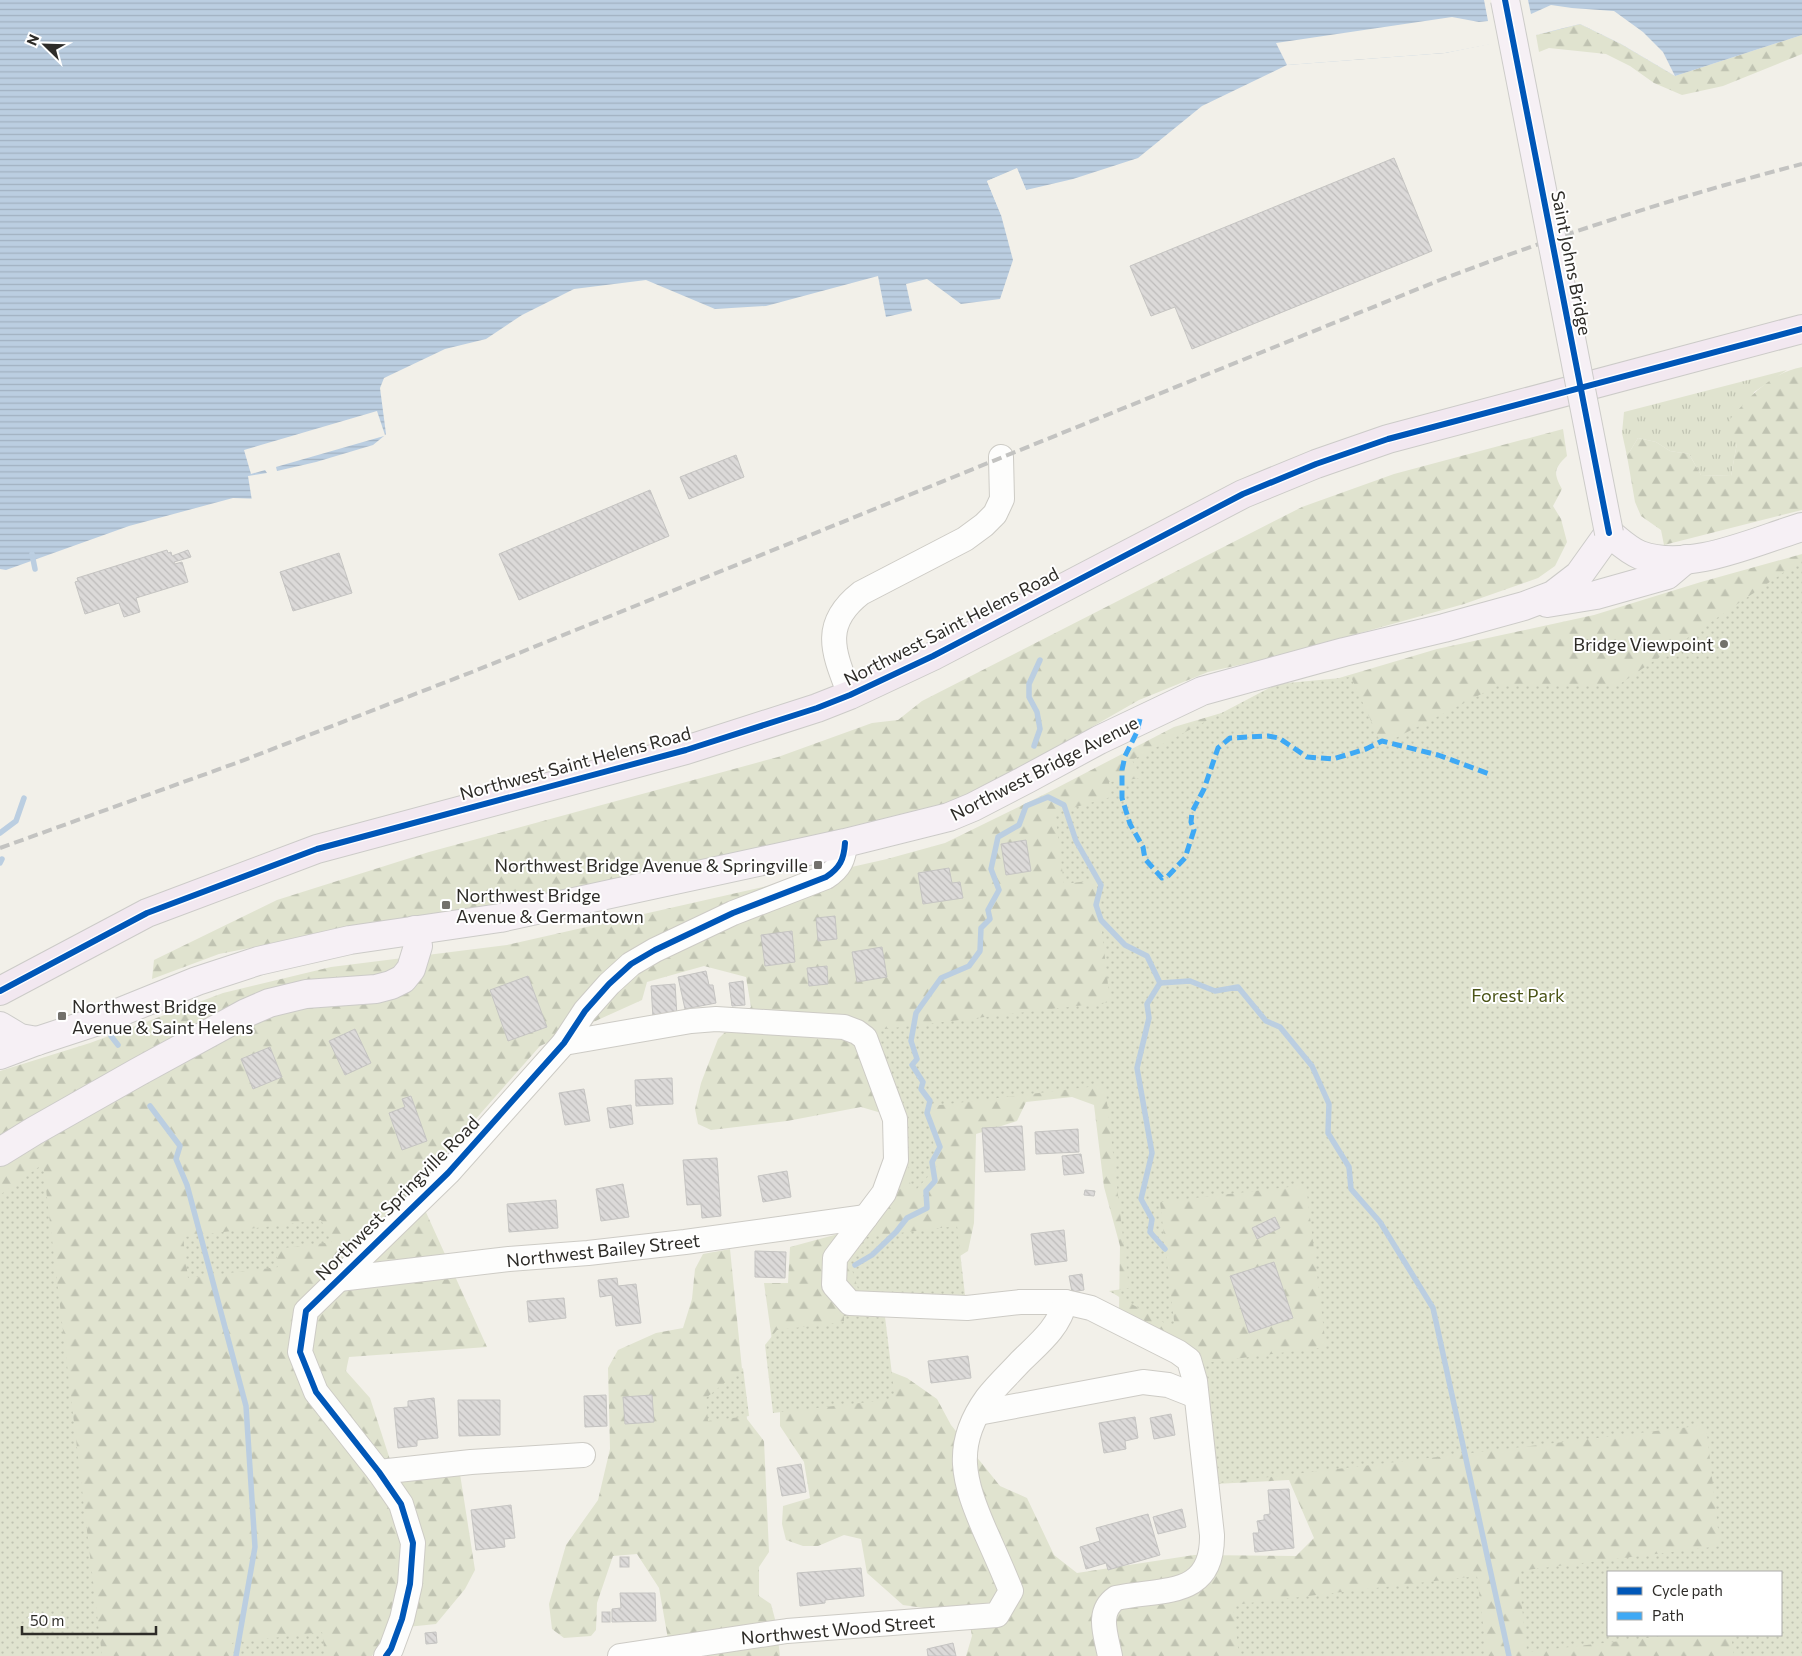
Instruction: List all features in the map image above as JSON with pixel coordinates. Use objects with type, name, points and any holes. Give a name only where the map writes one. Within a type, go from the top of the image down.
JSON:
[{"type":"highway","name":"Northwest Saint Helens Road","points":[[0,991],[147,913],[316,849],[686,750],[817,708],[850,695],[933,656],[1243,494],[1316,464],[1388,439],[1802,329]]},
{"type":"main road","name":"Saint Johns Bridge","points":[[1505,0],[1609,533]]},
{"type":"main road","points":[[1609,533],[1632,551],[1657,559],[1686,559],[1718,554],[1802,527]]},
{"type":"main road","name":"Northwest Bridge Avenue","points":[[0,1055],[98,1022],[180,987],[258,961],[350,940],[500,918],[940,820],[974,807],[1071,754],[1195,694],[1219,685],[1444,628],[1524,606],[1558,592],[1578,575],[1609,533]]},
{"type":"main road","name":"Northwest Bridge Avenue","points":[[1524,606],[1596,596],[1667,575],[1686,559]]},
{"type":"main road","points":[[0,1152],[138,1072],[268,1003],[306,994],[376,988],[397,982],[411,969],[418,946],[415,930]]},
{"type":"main road","points":[[0,1026],[20,1038],[37,1041]]},
{"type":"street","points":[[850,695],[834,649],[836,624],[840,615],[849,602],[861,593],[965,539],[984,525],[994,514],[1002,499],[1001,457]]},
{"type":"street","name":"Northwest Springville Road","points":[[386,1656],[391,1649],[402,1619],[408,1593],[413,1543],[401,1504],[379,1472],[316,1392],[300,1352],[306,1311],[448,1173],[564,1043],[585,1011],[609,984],[631,964],[654,950],[733,912],[826,877],[833,873],[841,863],[845,842]]},
{"type":"street","points":[[564,1043],[716,1019],[844,1027],[857,1032],[864,1038],[895,1120],[896,1160],[884,1194],[835,1258],[834,1286],[850,1303],[967,1308],[1020,1302],[1065,1302],[1091,1308],[1178,1352],[1188,1360],[1195,1380],[1212,1535],[1211,1557],[1201,1575],[1184,1587],[1116,1598],[1108,1603],[1104,1612],[1104,1623],[1110,1656]]},
{"type":"street","name":"Northwest Bailey Street","points":[[339,1279],[509,1259],[588,1253],[685,1242],[866,1217]]},
{"type":"street","points":[[978,1413],[986,1399],[1002,1380],[1051,1331],[1063,1313],[1065,1302]]},
{"type":"street","points":[[978,1413],[1143,1382],[1168,1385],[1196,1396]]},
{"type":"street","name":"Northwest Wood Street","points":[[620,1656],[787,1631],[998,1616],[1011,1591],[971,1497],[965,1474],[964,1456],[966,1443],[978,1413]]},
{"type":"street","points":[[379,1472],[471,1462],[582,1455]]},
{"type":"green space","points":[[1580,24],[1621,44],[1675,76],[1802,35],[1802,54],[1723,86],[1682,95],[1654,83],[1630,66],[1606,54],[1549,48],[1539,52],[1536,35]]},
{"type":"green space","points":[[1802,367],[1802,510],[1664,545],[1661,530],[1641,516],[1635,502],[1627,456],[1638,438],[1656,442],[1670,451],[1689,454],[1701,475],[1731,476],[1737,443],[1725,425],[1750,397],[1769,381],[1790,370]]},
{"type":"green space","points":[[1787,370],[1754,392],[1737,443],[1731,476],[1701,475],[1689,454],[1670,451],[1656,442],[1638,438],[1627,456],[1622,433],[1624,412]]},
{"type":"green space","points":[[1563,429],[1567,456],[1557,467],[1556,475],[1562,489],[1553,506],[1561,519],[1567,542],[1555,566],[1538,578],[1464,604],[1274,657],[1208,672],[1139,700],[975,794],[921,812],[501,911],[300,938],[219,954],[152,979],[154,960],[277,900],[429,852],[778,757],[872,723],[898,720],[922,701],[1302,507],[1394,474]]},
{"type":"green space","points":[[1802,554],[1802,1656],[966,1656],[972,1636],[966,1605],[931,1609],[903,1605],[867,1573],[861,1539],[844,1535],[818,1546],[803,1546],[786,1540],[782,1524],[783,1506],[810,1498],[804,1462],[780,1426],[780,1398],[764,1283],[788,1283],[790,1247],[838,1234],[879,1186],[889,1158],[885,1114],[861,1107],[787,1121],[711,1130],[698,1124],[695,1109],[701,1083],[718,1039],[751,1007],[746,977],[704,966],[647,982],[642,1000],[540,1046],[415,1188],[487,1347],[349,1357],[346,1371],[370,1398],[395,1475],[460,1474],[475,1570],[465,1589],[436,1624],[388,1629],[372,1656],[0,1656],[0,1071],[90,1043],[223,993],[331,967],[507,945],[887,859],[945,843],[1174,727],[1437,649],[1594,615],[1701,582]],"holes":[[[1072,1097],[1094,1105],[1104,1187],[1120,1246],[1119,1310],[1200,1362],[1215,1484],[1289,1480],[1314,1538],[1296,1556],[1194,1555],[1077,1573],[1054,1555],[1027,1498],[1000,1486],[951,1425],[937,1399],[907,1378],[864,1361],[858,1339],[870,1312],[968,1251],[974,1223],[976,1134],[1017,1121],[1026,1102]]]},
{"type":"green space","name":"Forest Park","points":[[1802,560],[1802,1656],[1734,1656],[1731,1636],[1782,1636],[1782,1571],[1607,1571],[1607,1636],[1663,1636],[1527,1652],[1518,1571],[1720,1546],[1706,1425],[1219,1483],[1204,1363],[1326,1347],[1306,1185],[1160,1202],[1175,1329],[1109,1291],[1129,1288],[1105,1085],[924,1107],[939,1164],[916,1190],[911,1191],[908,1163],[908,1117],[876,1030],[1110,1002],[1096,880],[1064,884],[1055,813],[1111,797],[1109,782],[1142,778],[1132,760],[1277,684],[1351,677],[1382,745],[1499,685],[1617,686]]},
{"type":"green space","points":[[43,1164],[102,1656],[0,1656],[0,1195]]},
{"type":"green space","points":[[321,1220],[332,1242],[276,1249],[278,1267],[188,1278],[183,1237]]},
{"type":"green space","points":[[957,1226],[965,1295],[859,1292],[849,1260],[866,1237]]},
{"type":"green space","points":[[730,1249],[747,1419],[764,1441],[769,1552],[759,1567],[759,1596],[771,1604],[776,1623],[780,1656],[673,1656],[659,1588],[637,1554],[613,1556],[597,1603],[596,1630],[591,1636],[564,1638],[552,1629],[549,1604],[566,1545],[598,1500],[610,1449],[608,1368],[618,1350],[656,1333],[683,1328],[692,1299],[695,1269],[703,1254]]},
{"type":"green space","points":[[844,1316],[885,1317],[895,1399],[773,1413],[765,1345],[777,1330],[844,1322]]},
{"type":"green space","points":[[743,1368],[749,1416],[708,1421],[706,1398]]},
{"type":"green space","points":[[1477,1576],[1487,1656],[1239,1656],[1233,1605]]},
{"type":"green space","points":[[322,1632],[325,1656],[234,1656],[232,1643]]},
{"type":"water","points":[[0,0],[1802,0],[1802,35],[1675,76],[1621,44],[1580,24],[1445,53],[1287,65],[1202,106],[1138,158],[1073,179],[1026,190],[1017,169],[987,181],[1001,215],[1013,260],[1000,299],[961,304],[927,279],[906,284],[912,311],[886,317],[878,276],[766,306],[560,324],[450,370],[410,389],[404,398],[408,446],[263,499],[233,498],[129,526],[6,570],[0,569]]},
{"type":"pier","points":[[1484,0],[1528,0],[1531,14],[1551,5],[1614,11],[1643,32],[1663,52],[1675,76],[1621,44],[1580,24],[1536,35],[1536,37],[1445,53],[1287,65],[1276,43],[1452,17],[1479,22],[1488,21]]},
{"type":"pier","points":[[1017,168],[1027,192],[1024,191],[1015,172],[990,182],[1004,214],[1001,215],[987,181]]},
{"type":"pier","points":[[646,280],[715,309],[709,312],[561,326],[490,362],[451,372],[411,391],[406,403],[410,443],[405,454],[393,467],[293,495],[263,501],[252,501],[248,476],[267,473],[265,470],[251,474],[244,450],[377,411],[385,435],[380,388],[384,378],[445,349],[486,339],[522,315],[574,289]],"holes":[[[384,436],[373,445],[316,462],[277,471],[276,467]]]},
{"type":"building","points":[[1394,158],[1432,251],[1192,349],[1175,307],[1151,316],[1130,266]]},
{"type":"building","points":[[736,455],[744,477],[689,499],[680,477]]},
{"type":"building","points":[[650,490],[669,536],[519,600],[499,554]]},
{"type":"building","points":[[167,550],[168,553],[171,552],[172,556],[188,550],[191,557],[174,562],[175,564],[182,562],[188,582],[136,598],[140,612],[124,617],[119,603],[85,614],[75,582],[78,581],[77,578]]},
{"type":"building","points":[[339,553],[352,593],[293,611],[280,572]]},
{"type":"building","points":[[1026,840],[1031,871],[1006,875],[1001,844]]},
{"type":"building","points":[[949,868],[952,883],[960,882],[963,898],[923,904],[918,873]]},
{"type":"building","points":[[835,916],[837,939],[818,941],[816,918]]},
{"type":"building","points":[[792,931],[795,962],[765,966],[761,935]]},
{"type":"building","points":[[882,947],[887,977],[857,982],[852,952]]},
{"type":"building","points":[[827,966],[828,984],[809,986],[807,968]]},
{"type":"building","points":[[706,971],[709,985],[713,985],[716,1003],[685,1009],[678,977]]},
{"type":"building","points":[[528,976],[547,1027],[508,1041],[490,990]]},
{"type":"building","points":[[743,981],[745,1005],[732,1006],[729,983]]},
{"type":"building","points":[[675,984],[677,1016],[653,1018],[651,986]]},
{"type":"building","points":[[355,1029],[371,1063],[345,1075],[329,1041]]},
{"type":"building","points":[[270,1047],[282,1077],[253,1089],[241,1059]]},
{"type":"building","points":[[672,1078],[673,1104],[636,1106],[635,1080]]},
{"type":"building","points":[[584,1089],[590,1121],[565,1125],[559,1093]]},
{"type":"building","points":[[411,1096],[427,1141],[402,1150],[389,1113],[405,1107],[402,1099]]},
{"type":"building","points":[[631,1105],[633,1124],[610,1128],[607,1108]]},
{"type":"building","points":[[1022,1126],[1025,1170],[985,1172],[982,1128]]},
{"type":"building","points":[[1078,1129],[1079,1152],[1036,1154],[1035,1132]]},
{"type":"building","points":[[1081,1154],[1084,1173],[1064,1175],[1062,1156]]},
{"type":"building","points":[[717,1158],[721,1216],[702,1218],[701,1204],[687,1205],[683,1160]]},
{"type":"building","points":[[787,1171],[791,1197],[763,1202],[758,1176]]},
{"type":"building","points":[[623,1184],[629,1217],[601,1221],[596,1189]]},
{"type":"building","points":[[1085,1190],[1095,1191],[1094,1196],[1084,1195]]},
{"type":"building","points":[[556,1200],[558,1228],[509,1232],[507,1204]]},
{"type":"building","points":[[1275,1217],[1280,1228],[1257,1239],[1252,1228]]},
{"type":"building","points":[[1064,1230],[1067,1261],[1035,1265],[1031,1234]]},
{"type":"building","points":[[755,1251],[786,1252],[785,1278],[755,1277]]},
{"type":"building","points":[[1274,1262],[1293,1318],[1249,1333],[1230,1276]]},
{"type":"building","points":[[1082,1274],[1084,1290],[1072,1292],[1069,1276]]},
{"type":"building","points":[[617,1278],[618,1286],[636,1284],[641,1323],[616,1326],[612,1295],[600,1297],[598,1280]]},
{"type":"building","points":[[564,1298],[566,1318],[529,1322],[527,1301]]},
{"type":"building","points":[[968,1356],[971,1378],[931,1383],[928,1361]]},
{"type":"building","points":[[606,1395],[607,1426],[585,1427],[584,1396]]},
{"type":"building","points":[[652,1395],[654,1422],[625,1424],[623,1397]]},
{"type":"building","points":[[434,1398],[438,1438],[417,1440],[417,1446],[398,1448],[394,1408],[408,1407],[408,1401]]},
{"type":"building","points":[[458,1400],[500,1400],[500,1435],[459,1436]]},
{"type":"building","points":[[1171,1414],[1175,1435],[1154,1439],[1150,1418]]},
{"type":"building","points":[[1135,1417],[1138,1438],[1125,1441],[1126,1449],[1104,1453],[1099,1423]]},
{"type":"building","points":[[801,1464],[806,1492],[782,1496],[777,1468]]},
{"type":"building","points":[[1289,1489],[1294,1548],[1255,1552],[1253,1533],[1259,1533],[1257,1521],[1264,1520],[1264,1515],[1270,1514],[1268,1490]]},
{"type":"building","points":[[511,1505],[515,1538],[504,1539],[505,1547],[476,1550],[471,1510]]},
{"type":"building","points":[[1182,1509],[1186,1527],[1158,1534],[1153,1517]]},
{"type":"building","points":[[1148,1514],[1160,1555],[1108,1570],[1106,1563],[1086,1569],[1080,1547],[1100,1541],[1096,1528]]},
{"type":"building","points":[[620,1557],[629,1557],[629,1567],[620,1567]]},
{"type":"building","points":[[861,1568],[864,1596],[825,1600],[825,1603],[800,1606],[797,1573]]},
{"type":"building","points":[[620,1593],[655,1593],[656,1621],[612,1622],[612,1609],[621,1608]]},
{"type":"building","points":[[602,1612],[610,1612],[610,1622],[602,1622]]},
{"type":"building","points":[[436,1632],[437,1643],[426,1644],[425,1633]]},
{"type":"building","points":[[953,1643],[956,1656],[928,1656],[927,1649]]},
{"type":"waterway","points":[[32,554],[35,569]]},
{"type":"waterway","points":[[1034,746],[1040,729],[1037,712],[1029,697],[1029,684],[1040,660]]},
{"type":"waterway","points":[[855,1265],[872,1255],[896,1232],[907,1218],[927,1208],[926,1191],[935,1181],[932,1162],[940,1147],[927,1113],[930,1101],[921,1089],[923,1082],[912,1065],[917,1059],[911,1041],[916,1013],[941,978],[969,966],[980,951],[981,928],[990,919],[988,910],[999,890],[991,869],[998,837],[1019,825],[1026,806],[1048,797],[1064,805],[1076,841],[1101,885],[1096,905],[1101,920],[1125,945],[1147,956],[1160,983]]},
{"type":"waterway","points":[[0,833],[16,821],[24,798]]},
{"type":"waterway","points":[[0,863],[2,859]]},
{"type":"waterway","points":[[1160,983],[1190,981],[1215,991],[1238,987],[1266,1021],[1280,1027],[1312,1066],[1329,1104],[1328,1133],[1349,1167],[1351,1189],[1380,1222],[1433,1308],[1509,1656]]},
{"type":"waterway","points":[[1160,983],[1147,1004],[1149,1018],[1137,1068],[1152,1153],[1141,1199],[1152,1219],[1150,1232],[1165,1249]]},
{"type":"waterway","points":[[111,1036],[118,1045]]},
{"type":"waterway","points":[[150,1106],[180,1146],[176,1159],[187,1185],[246,1406],[255,1547],[236,1656]]},
{"type":"railway","points":[[0,848],[239,762],[472,672],[1440,280],[1529,247],[1620,217],[1710,189],[1802,164]]},
{"type":"marked path","points":[[1140,719],[1137,732],[1125,756],[1122,770],[1122,798],[1130,824],[1143,847],[1145,859],[1162,878],[1167,877],[1185,858],[1194,830],[1191,822],[1192,812],[1204,789],[1218,748],[1230,738],[1268,736],[1279,738],[1307,757],[1333,759],[1366,749],[1382,741],[1438,755],[1492,775]]},
{"type":"cycle path","points":[[1505,0],[1609,533]]},
{"type":"cycle path","points":[[0,991],[147,913],[317,849],[686,750],[817,708],[850,695],[933,656],[1243,494],[1316,464],[1388,439],[1802,329]]},
{"type":"cycle path","points":[[386,1656],[391,1649],[402,1619],[410,1584],[413,1543],[401,1504],[379,1472],[316,1392],[300,1352],[306,1311],[448,1173],[564,1043],[585,1011],[609,984],[631,964],[655,950],[733,913],[826,877],[840,863],[844,854],[845,843]]},
{"type":"place","name":"Bridge Viewpoint","points":[[1724,644]]},
{"type":"place","name":"Northwest Bridge Avenue & Springville","points":[[818,865]]},
{"type":"place","name":"Northwest Bridge Avenue & Germantown","points":[[446,905]]},
{"type":"place","name":"Northwest Bridge Avenue & Saint Helens","points":[[62,1016]]}]
